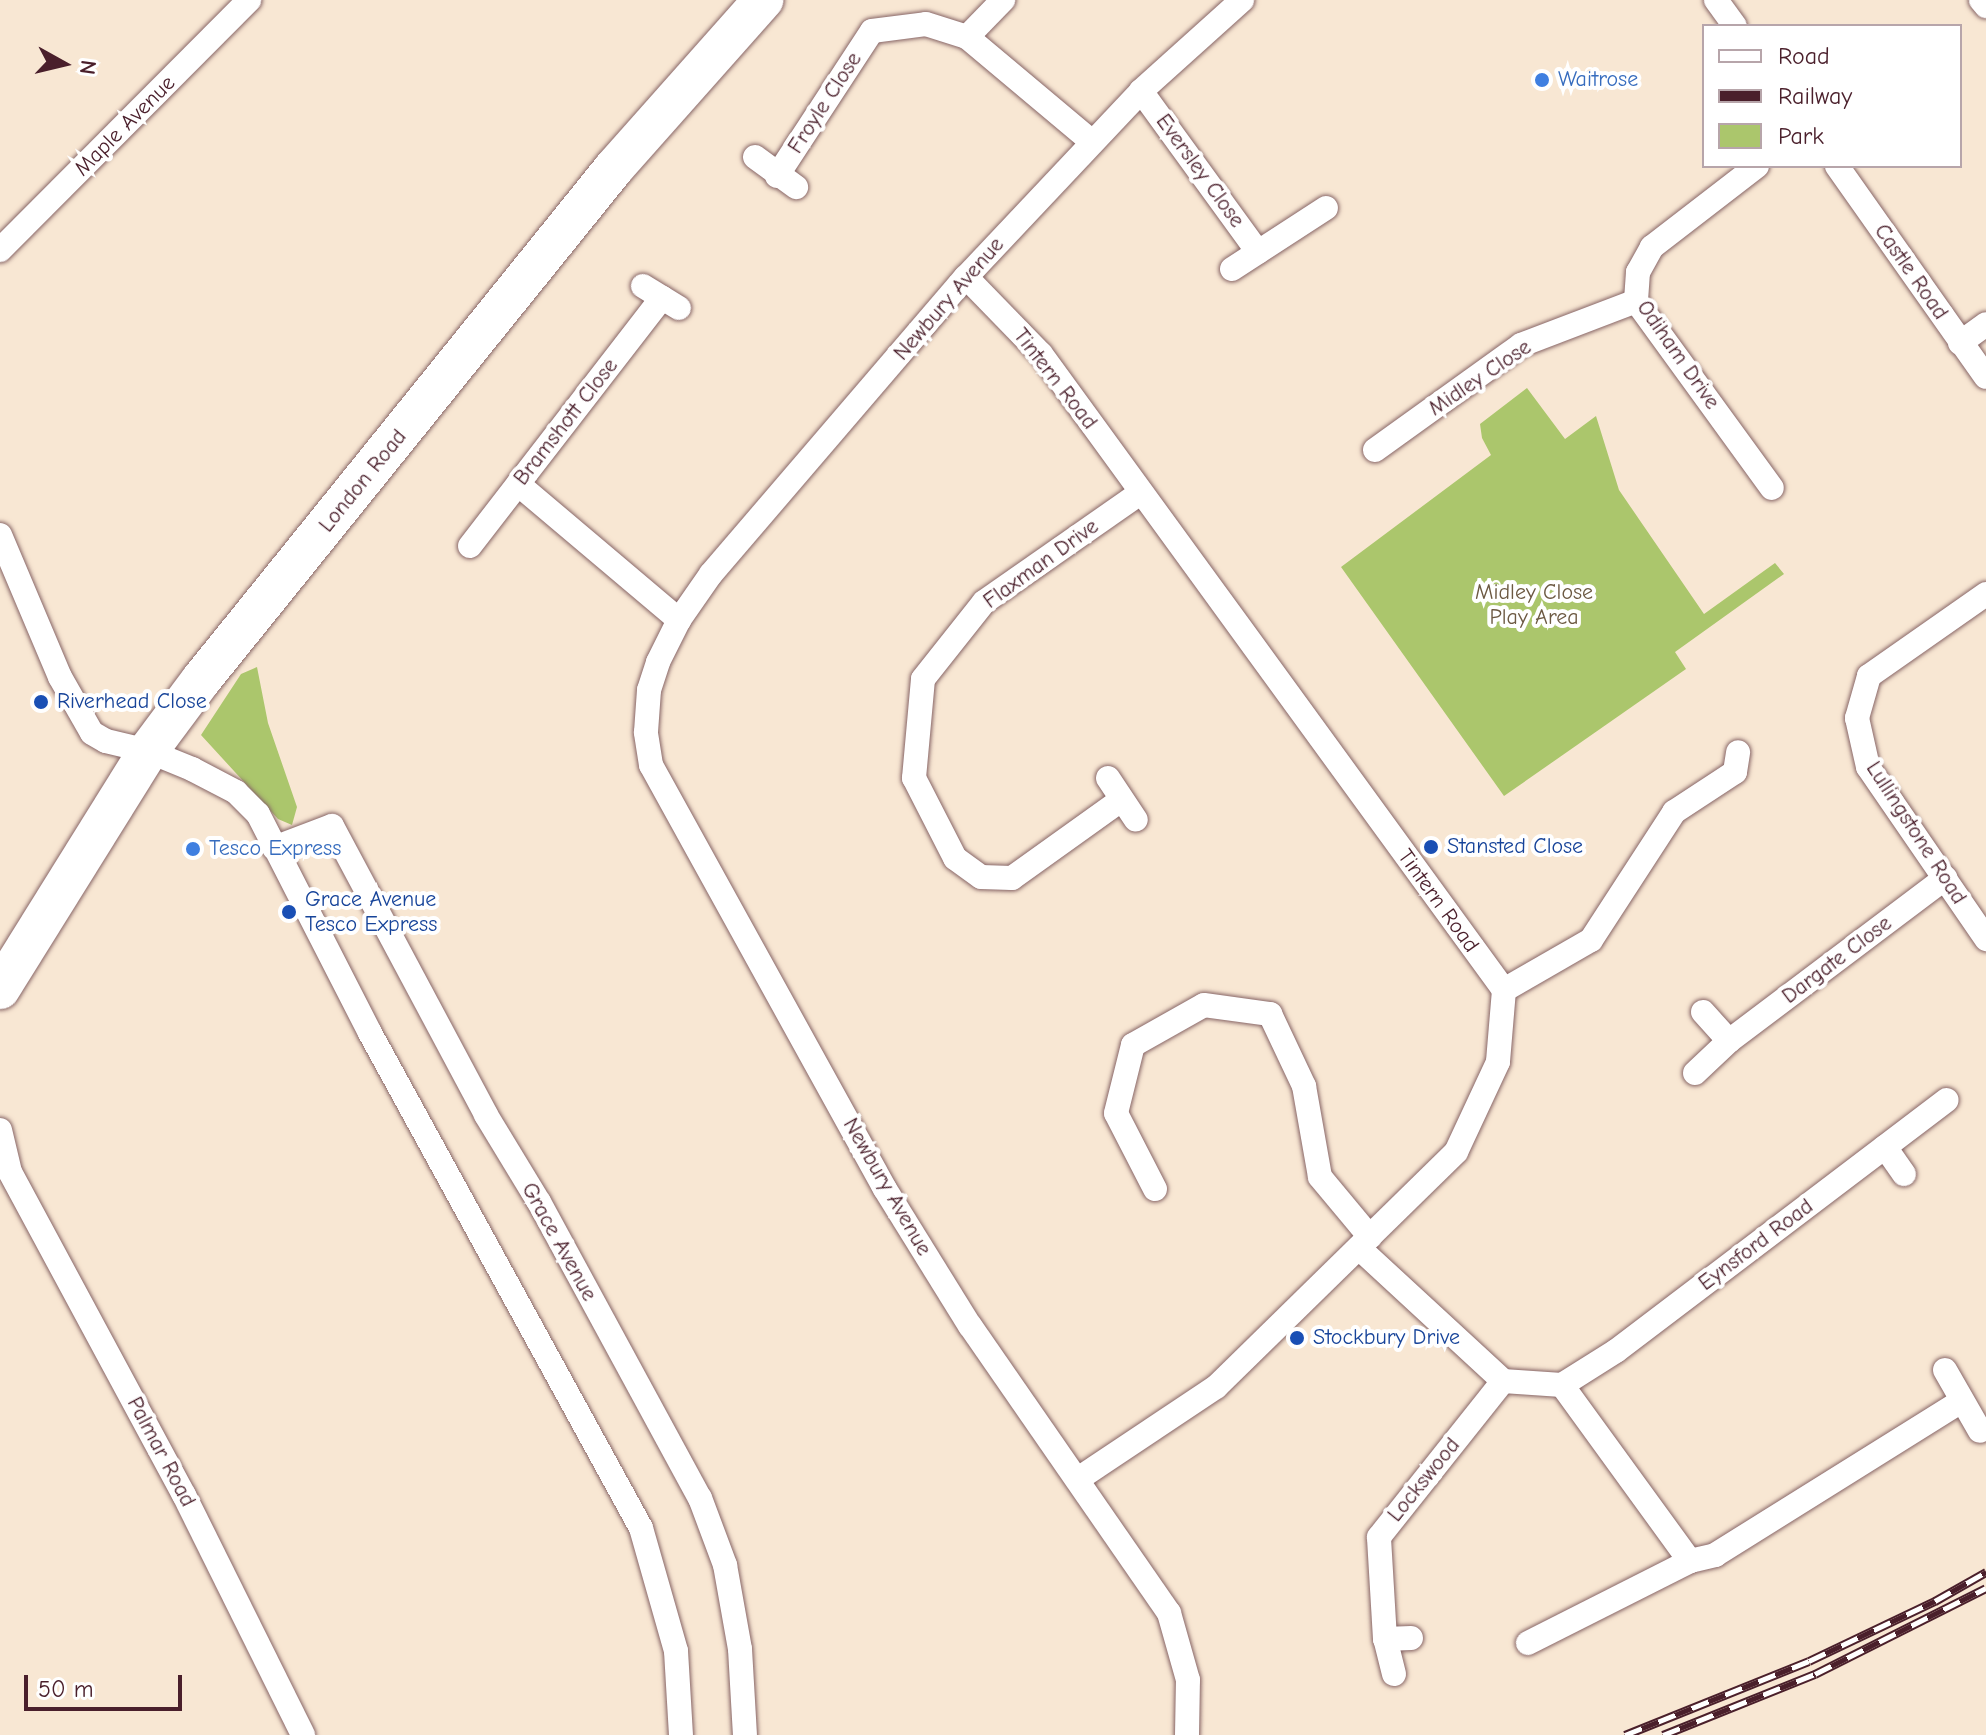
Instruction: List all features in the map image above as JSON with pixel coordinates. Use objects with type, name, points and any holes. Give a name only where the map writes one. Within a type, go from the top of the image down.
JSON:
[{"type":"main road","name":"London Road","points":[[0,989],[148,751],[201,680],[614,168],[763,0]]},
{"type":"street","name":"Maple Avenue","points":[[0,250],[249,0]]},
{"type":"street","points":[[967,37],[1003,0]]},
{"type":"street","name":"Newbury Avenue","points":[[1187,1735],[1188,1680],[1169,1613],[970,1326],[885,1189],[651,765],[646,732],[649,690],[658,662],[679,620],[711,574],[966,277],[1141,91],[1242,0]]},
{"type":"street","points":[[1716,0],[1734,24]]},
{"type":"street","points":[[1981,0],[1986,6]]},
{"type":"street","name":"Froyle Close","points":[[755,157],[786,182],[872,31],[926,24],[967,37],[1092,142]]},
{"type":"street","name":"Eversley Close","points":[[1141,91],[1258,252]]},
{"type":"street","name":"Odiham Drive","points":[[1754,168],[1652,247],[1638,272],[1636,301],[1772,488]]},
{"type":"street","name":"Castle Road","points":[[1838,168],[1986,377]]},
{"type":"street","name":"Eversley Close","points":[[1232,269],[1326,208]]},
{"type":"street","name":"Tintern Road","points":[[966,277],[1041,354],[1504,990]]},
{"type":"street","name":"Bramshott Close","points":[[470,546],[661,297]]},
{"type":"street","name":"Midley Close","points":[[1375,450],[1521,345],[1636,301]]},
{"type":"street","points":[[1960,343],[1986,324]]},
{"type":"street","points":[[518,484],[679,620]]},
{"type":"street","name":"Flaxman Drive","points":[[1121,800],[1012,878],[981,877],[955,858],[914,778],[923,679],[949,646],[984,602],[1140,493]]},
{"type":"street","points":[[0,537],[60,677],[92,733],[106,741],[148,751],[192,769],[236,792],[258,814],[370,1033],[526,1312],[641,1528],[676,1651],[681,1735]]},
{"type":"street","name":"Lullingstone Road","points":[[1986,594],[1869,676],[1857,718],[1868,767],[1986,939]]},
{"type":"street","points":[[1078,1479],[1216,1387],[1456,1152],[1498,1062],[1504,990],[1591,940],[1674,812],[1735,772],[1738,752]]},
{"type":"street","points":[[1108,778],[1136,820]]},
{"type":"street","name":"Grace Avenue","points":[[274,848],[332,826],[486,1115],[539,1202],[700,1498],[725,1565],[740,1649],[745,1735]]},
{"type":"street","name":"Dargate Close","points":[[1695,1073],[1729,1041],[1945,878]]},
{"type":"street","points":[[1155,1189],[1116,1113],[1133,1045],[1204,1005],[1270,1014],[1304,1086],[1320,1177],[1364,1243],[1503,1381],[1562,1385],[1690,1561]]},
{"type":"street","points":[[1703,1012],[1729,1041]]},
{"type":"street","name":"Eynsford Road","points":[[1562,1385],[1616,1351],[1947,1100]]},
{"type":"street","name":"Palmar Road","points":[[0,1130],[5,1172],[184,1495],[303,1735]]},
{"type":"street","points":[[1885,1147],[1904,1174]]},
{"type":"street","points":[[1945,1370],[1980,1431]]},
{"type":"street","name":"Lockswood","points":[[1394,1674],[1385,1639],[1379,1537],[1503,1381]]},
{"type":"street","points":[[1528,1643],[1690,1561],[1715,1555],[1961,1401]]},
{"type":"street","points":[[1385,1639],[1411,1638]]},
{"type":"green space","name":"Midley Close Play Area","points":[[1527,388],[1565,439],[1596,416],[1619,490],[1704,614],[1775,563],[1784,574],[1675,652],[1686,669],[1504,796],[1341,567],[1491,455],[1482,438],[1480,424]]},
{"type":"green space","points":[[257,667],[268,723],[297,807],[292,825],[278,819],[201,735],[241,674]]},
{"type":"railway","points":[[1625,1735],[1809,1661],[1935,1601],[1986,1572]]},
{"type":"railway","points":[[1663,1735],[1815,1674],[1986,1588]]},
{"type":"place","name":"Waitrose","points":[[1542,80]]},
{"type":"place","name":"Riverhead Close","points":[[41,702]]},
{"type":"place","name":"Stansted Close","points":[[1431,847]]},
{"type":"place","name":"Tesco Express","points":[[193,849]]},
{"type":"place","name":"Grace Avenue Tesco Express","points":[[289,912]]},
{"type":"place","name":"Stockbury Drive","points":[[1297,1338]]}]
